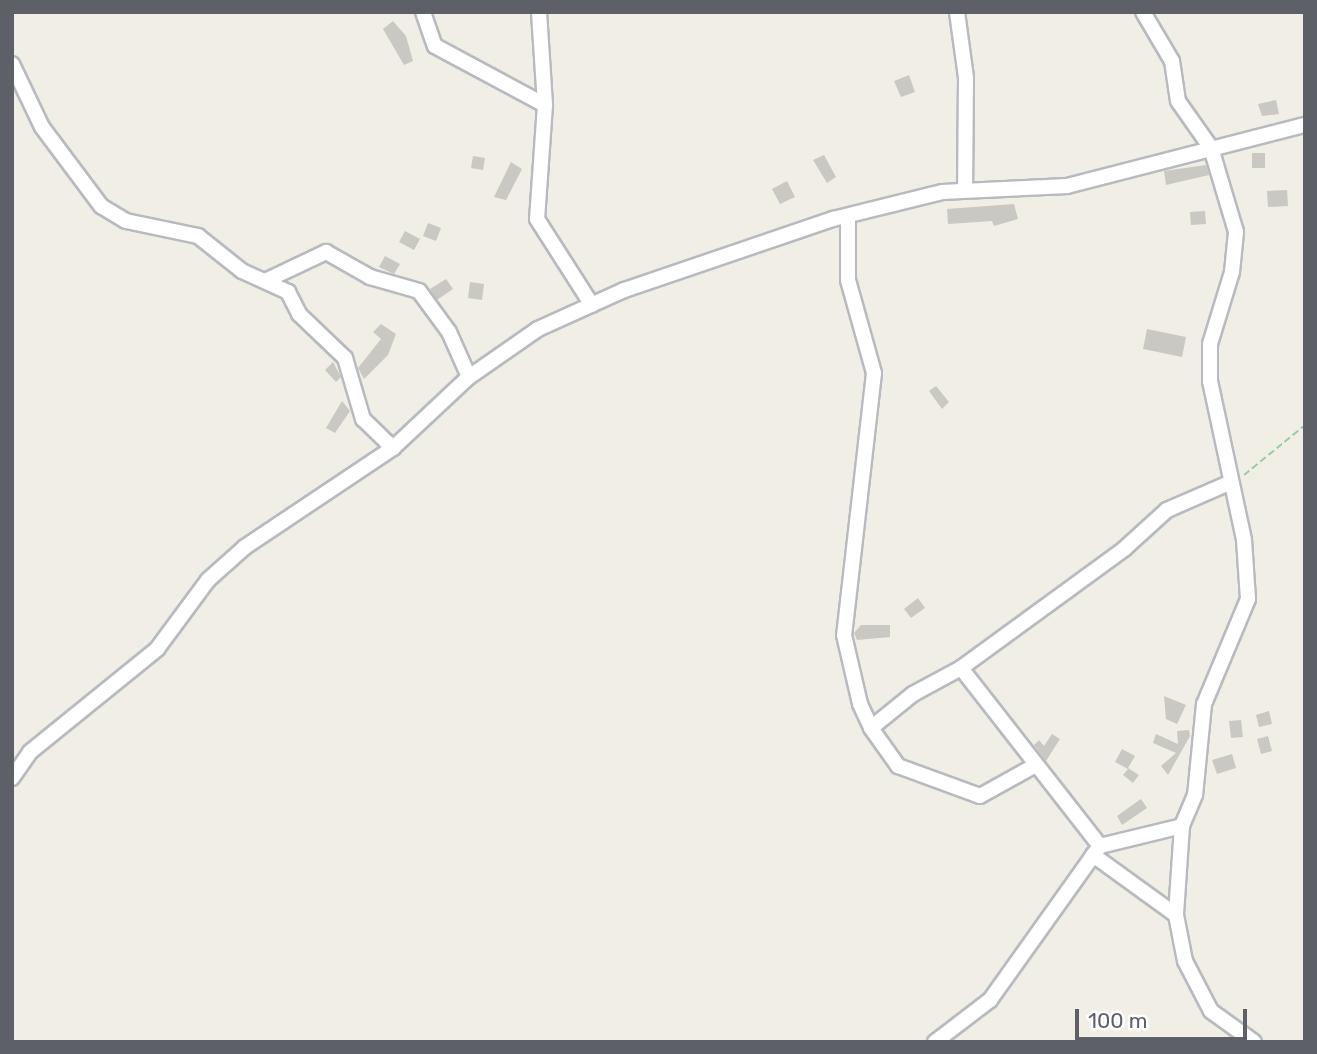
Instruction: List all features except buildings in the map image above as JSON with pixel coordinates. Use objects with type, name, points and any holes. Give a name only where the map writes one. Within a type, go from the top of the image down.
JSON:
[{"type":"street","points":[[423,12],[435,46],[545,105]]},
{"type":"street","points":[[539,12],[545,105],[537,219],[592,305]]},
{"type":"street","points":[[957,12],[966,78],[965,189]]},
{"type":"street","points":[[1143,12],[1172,61],[1178,101],[1211,148],[1236,232],[1232,272],[1210,344],[1210,381],[1229,483],[1244,540],[1248,599],[1204,704],[1195,794],[1182,827],[1176,915],[1185,961],[1211,1012],[1254,1042]]},
{"type":"street","points":[[12,64],[42,127],[101,206],[126,222],[198,236],[265,281],[288,292],[299,314],[345,358],[363,419],[393,448]]},
{"type":"street","points":[[12,778],[30,752],[157,649],[208,580],[245,547],[393,448],[469,377],[538,329],[592,305],[848,216],[965,189],[1067,186],[1305,125]]},
{"type":"street","points":[[848,216],[848,280],[874,384],[844,635],[871,728],[898,766],[980,796],[1036,765]]},
{"type":"street","points":[[265,281],[326,252],[370,277],[419,291],[449,332],[469,377]]},
{"type":"street","points":[[871,728],[913,694],[961,668],[1124,550],[1167,510],[1229,483]]},
{"type":"street","points":[[961,668],[1097,850],[1176,915]]},
{"type":"street","points":[[935,1042],[990,1000],[1097,850],[1182,827]]},
{"type":"path","points":[[1229,483],[1262,464],[1305,425]]}]
